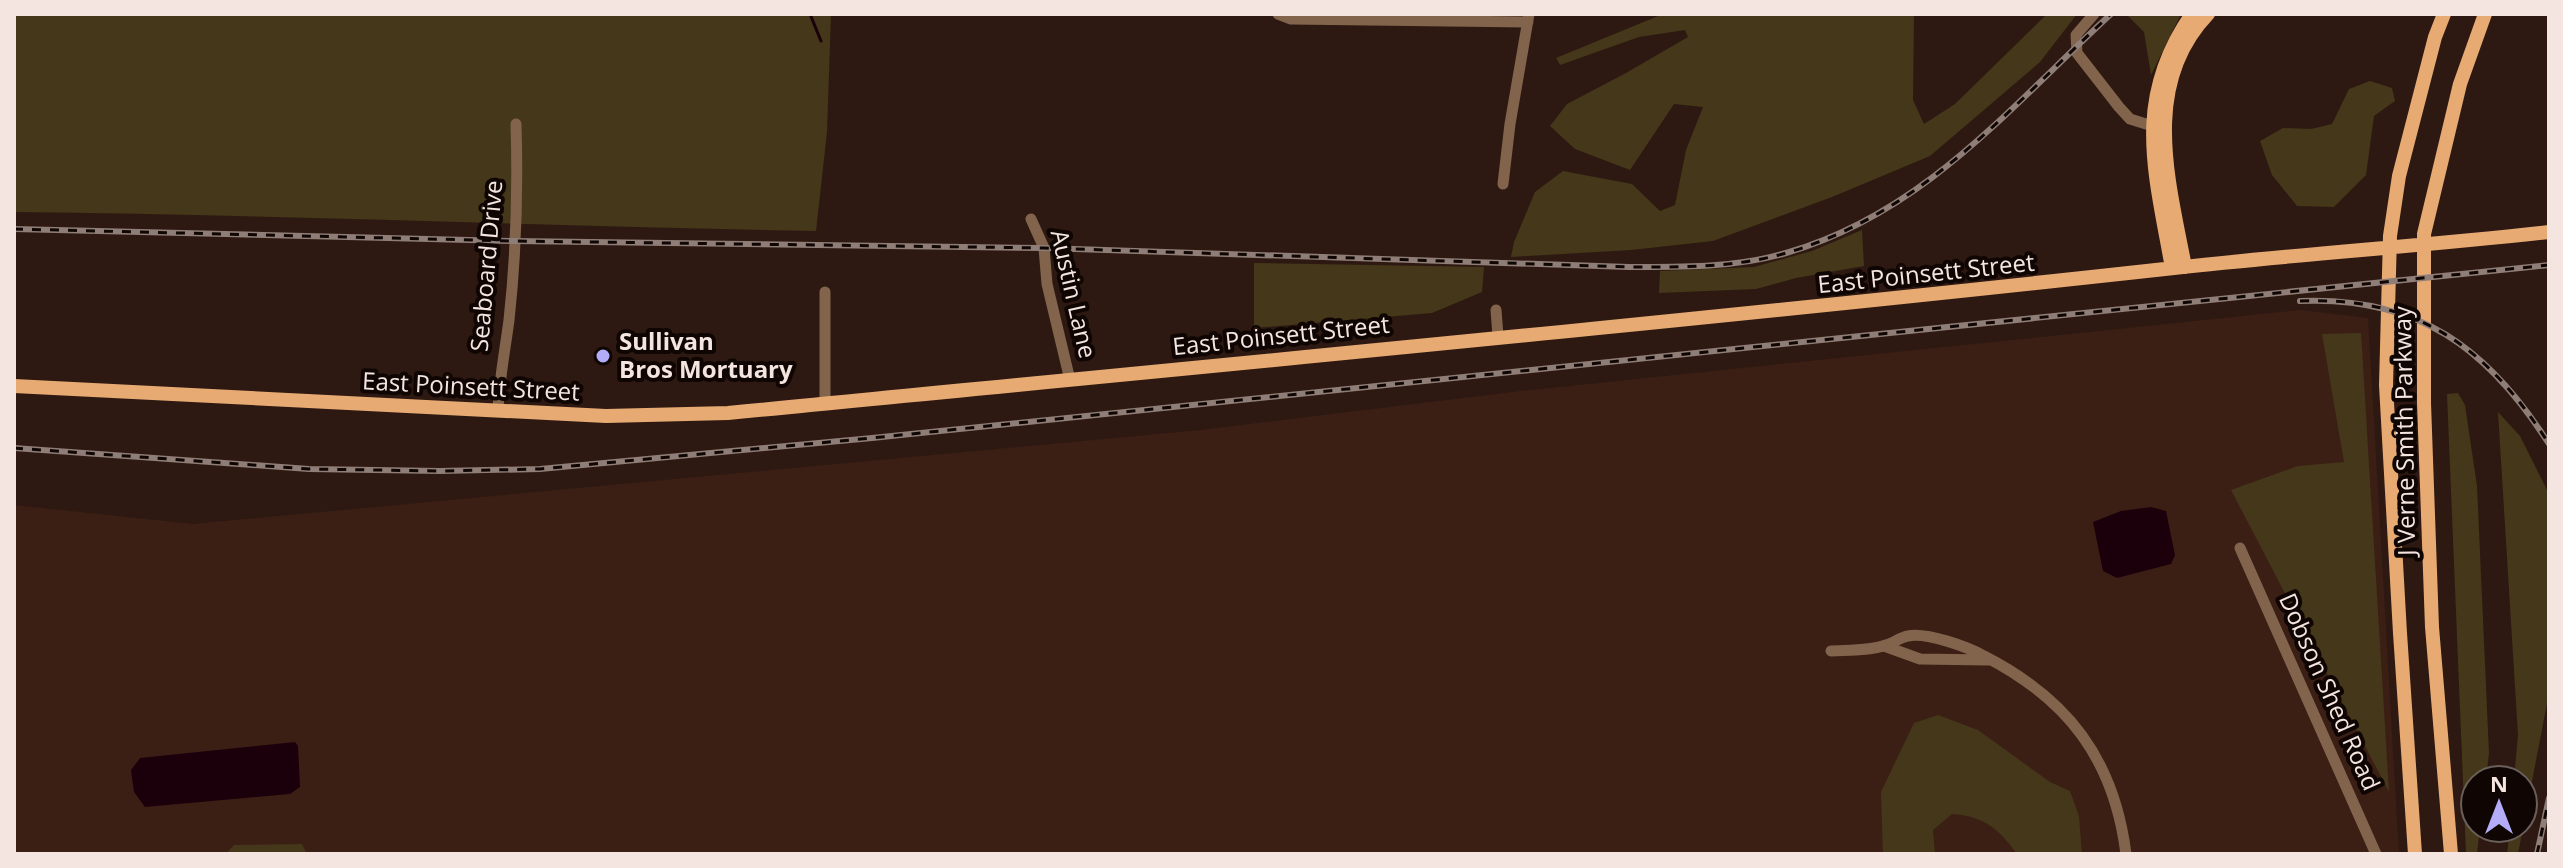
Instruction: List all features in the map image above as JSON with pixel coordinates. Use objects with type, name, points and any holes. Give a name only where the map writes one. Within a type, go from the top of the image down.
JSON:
[{"type":"main road","points":[[2158,128],[2160,74],[2192,14]]},
{"type":"main road","points":[[2178,267],[2151,147],[2170,79],[2188,40],[2208,14]]},
{"type":"main road","name":"J Verne Smith Parkway","points":[[2415,854],[2386,385],[2390,236],[2399,176],[2435,37],[2444,14]]},
{"type":"main road","name":"J Verne Smith Parkway","points":[[2451,854],[2432,627],[2424,403],[2424,234],[2460,84],[2485,14]]},
{"type":"main road","name":"East Poinsett Street","points":[[14,386],[606,416],[687,415],[1689,320],[2178,267],[2549,232]]},
{"type":"street","points":[[1278,14],[1291,19],[1528,18],[1503,184]]},
{"type":"street","points":[[2094,14],[2076,35],[2077,53],[2130,119],[2158,128]]},
{"type":"street","name":"Seaboard Drive","points":[[498,411],[499,373],[509,321],[516,124]]},
{"type":"street","name":"Austin Lane","points":[[1031,219],[1044,248],[1047,284],[1070,380]]},
{"type":"street","points":[[825,292],[825,404]]},
{"type":"street","points":[[1496,310],[1498,336]]},
{"type":"street","name":"Dobson Shed Road","points":[[2240,548],[2376,854]]},
{"type":"street","points":[[1831,651],[1884,646],[1909,635],[1963,644],[2024,677],[2054,702],[2081,732],[2102,767],[2115,796],[2126,854]]},
{"type":"street","points":[[1884,646],[1920,659],[1993,660]]},
{"type":"shaded area","points":[[14,14],[831,14],[827,132],[816,231],[14,212]]},
{"type":"shaded area","points":[[1663,14],[1914,14],[1913,100],[1924,124],[1955,104],[2047,14],[2077,14],[2040,62],[1930,156],[1832,197],[1713,241],[1631,250],[1511,257],[1535,192],[1563,171],[1632,184],[1660,211],[1675,205],[1686,150],[1703,107],[1674,104],[1630,170],[1575,149],[1550,126],[1567,104],[1688,37],[1685,30],[1639,37],[1560,65],[1556,58]]},
{"type":"shaded area","points":[[2181,14],[2151,75],[2144,32],[2128,16]]},
{"type":"shaded area","points":[[2370,81],[2392,88],[2395,101],[2374,116],[2366,175],[2334,207],[2297,206],[2272,175],[2260,141],[2283,128],[2311,129],[2332,124],[2349,89]]},
{"type":"shaded area","points":[[1862,230],[1864,266],[1796,278],[1756,289],[1659,293],[1660,271],[1754,267],[1812,251]]},
{"type":"shaded area","points":[[1254,263],[1484,267],[1482,292],[1432,313],[1254,328]]},
{"type":"shaded area","points":[[2301,310],[2368,318],[2399,854],[14,854],[14,505],[193,524],[1200,430],[1521,391]]},
{"type":"shaded area","points":[[2361,333],[2389,792],[2231,490],[2298,466],[2344,462],[2322,334]]},
{"type":"shaded area","points":[[2458,393],[2465,405],[2477,486],[2488,764],[2462,764],[2447,394]]},
{"type":"shaded area","points":[[2498,412],[2520,436],[2549,494],[2549,693],[2535,764],[2515,764],[2518,735]]},
{"type":"shaded area","points":[[2151,507],[2166,511],[2175,555],[2171,564],[2117,578],[2103,571],[2093,522],[2121,511]]},
{"type":"shaded area","points":[[1938,715],[1978,730],[2050,782],[2070,791],[2079,816],[2082,854],[2017,854],[1990,825],[1952,814],[1933,830],[1935,854],[1883,854],[1881,792],[1914,723]]},
{"type":"shaded area","points":[[295,742],[298,746],[300,787],[290,794],[145,807],[134,792],[131,770],[140,758]]},
{"type":"shaded area","points":[[302,844],[307,854],[226,854],[234,845]]},
{"type":"shaded area","points":[[2466,844],[2478,844],[2477,854],[2466,854]]},
{"type":"shaded area","points":[[2508,844],[2520,844],[2518,854],[2507,854]]},
{"type":"waterway","points":[[810,14],[821,41]]},
{"type":"railway","points":[[14,229],[514,241],[1044,248],[1629,267],[1728,264],[1786,253],[1835,235],[1881,212],[1923,185],[2000,120],[2111,14]]},
{"type":"railway","points":[[14,448],[309,469],[540,469],[872,438],[2549,265]]},
{"type":"railway","points":[[2300,301],[2342,302],[2380,308],[2415,319],[2446,335],[2475,355],[2501,380],[2549,444]]},
{"type":"railway","points":[[2537,854],[2549,798]]},
{"type":"place","name":"Sullivan Bros Mortuary","points":[[603,356]]}]
